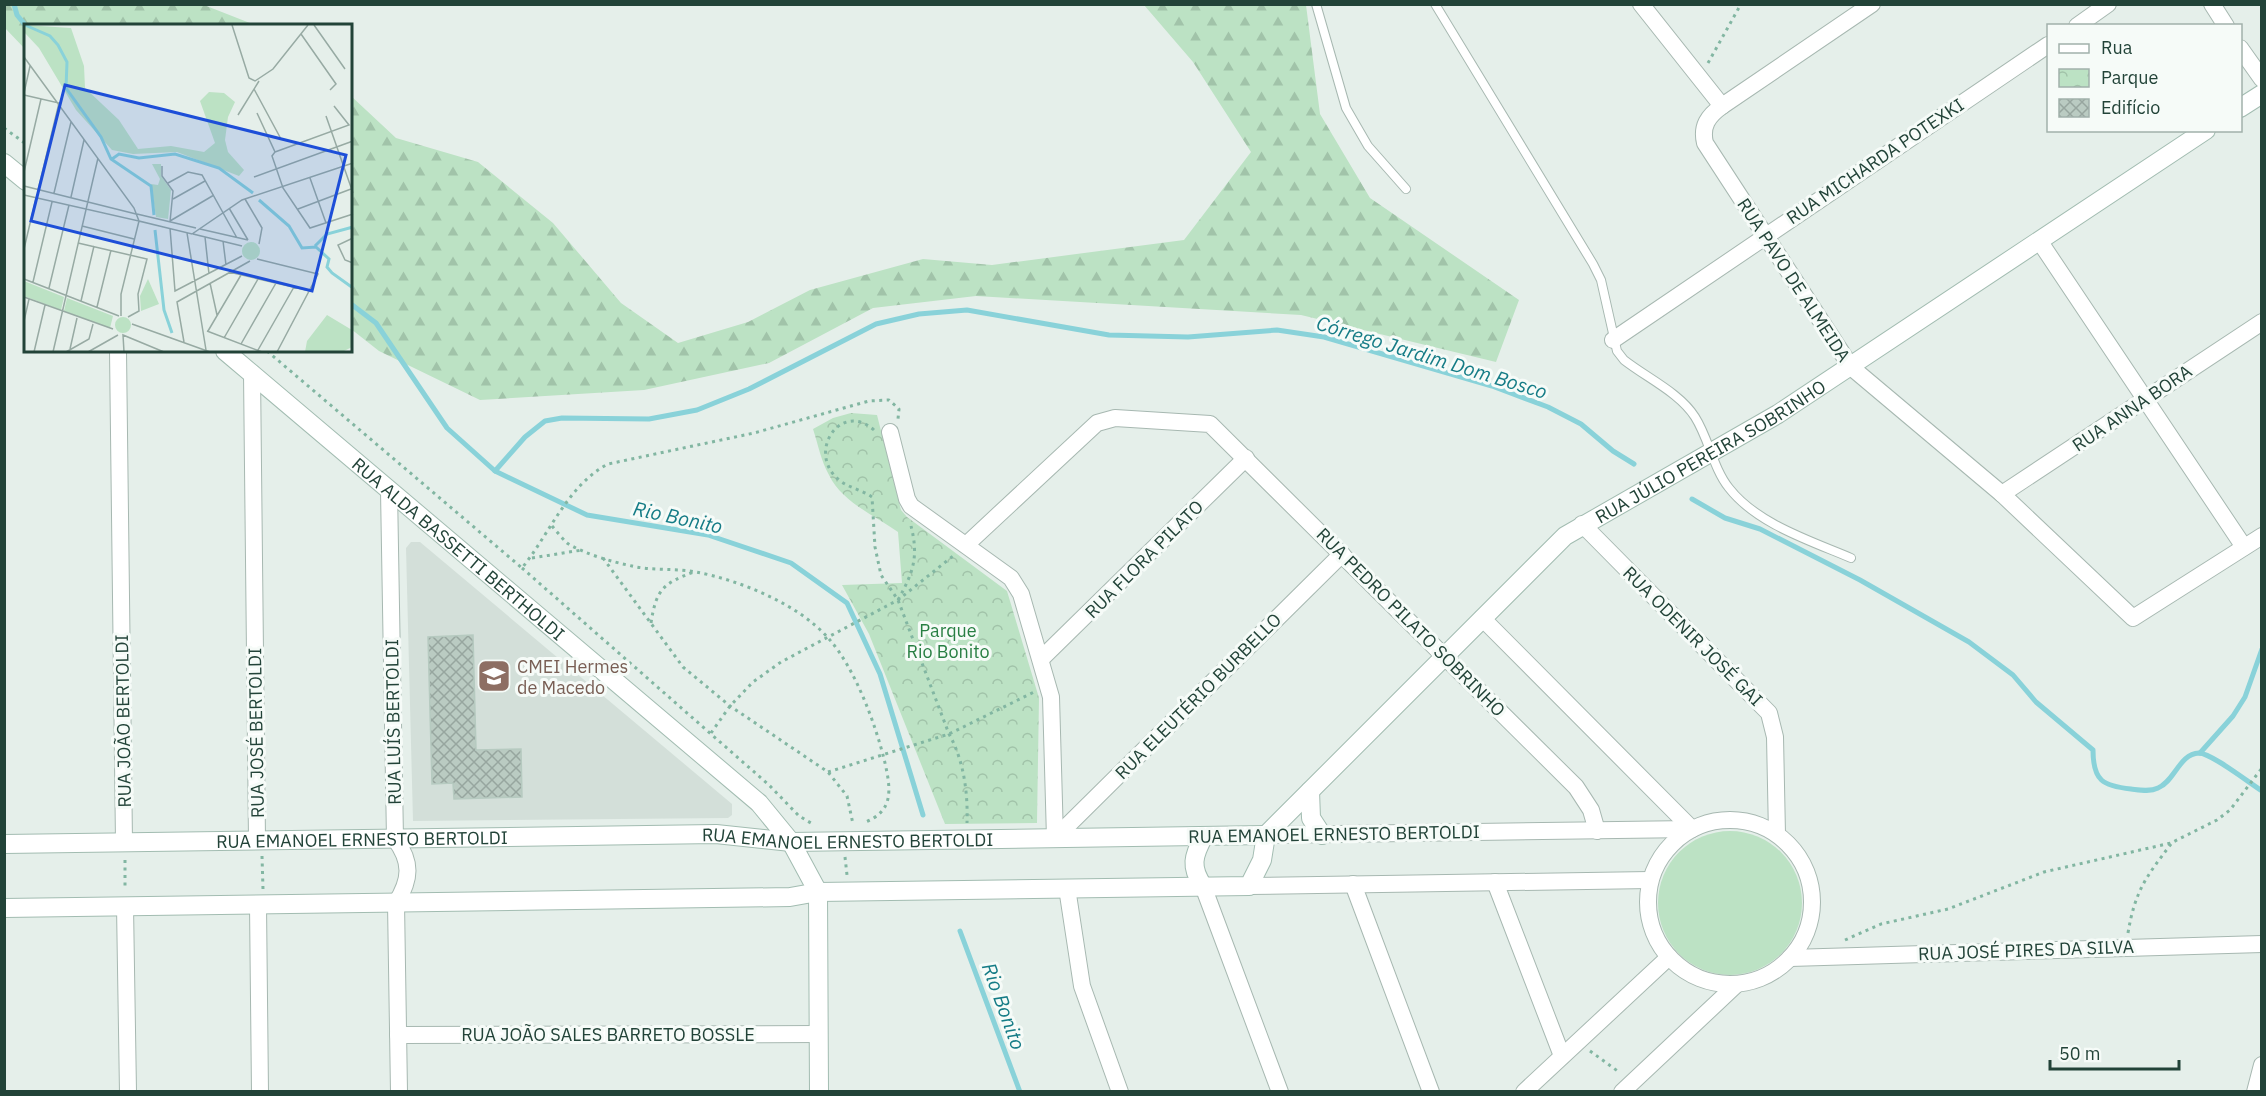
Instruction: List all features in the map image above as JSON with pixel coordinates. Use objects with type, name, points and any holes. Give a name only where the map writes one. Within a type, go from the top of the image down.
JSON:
[{"type":"main road","points":[[2242,107],[2262,94]]},
{"type":"main road","name":"RUA JÚLIO PEREIRA SOBRINHO","points":[[1266,835],[1555,544],[1582,524],[1713,452],[1851,367],[2203,132]]},
{"type":"main road","points":[[4,163],[24,179]]},
{"type":"main road","name":"RUA ALDA BASSETTI BERTHOLDI","points":[[226,352],[759,803],[791,842],[818,892],[819,1092]]},
{"type":"main road","points":[[1310,791],[1311,818],[1322,835]]},
{"type":"main road","name":"RUA EMANOEL ERNESTO BERTOLDI","points":[[4,844],[716,834],[791,842],[848,834],[966,839],[1266,835]]},
{"type":"main road","points":[[4,908],[790,897],[818,892],[849,891],[1249,886],[1262,860],[1266,835]]},
{"type":"main road","points":[[1203,886],[1194,868],[1193,858],[1204,836]]},
{"type":"street","points":[[1641,4],[1722,106]]},
{"type":"street","name":"RUA PAVO DE ALMEIDA","points":[[1872,4],[1722,106],[1707,120],[1702,131],[1705,143],[1851,367],[2002,494],[2133,618],[2244,547]]},
{"type":"street","points":[[2080,24],[2108,4]]},
{"type":"street","points":[[2212,4],[2225,24]]},
{"type":"street","name":"RUA MICHARDA POTEXKI","points":[[1613,340],[2047,46]]},
{"type":"street","points":[[2242,49],[2262,79]]},
{"type":"street","points":[[2040,242],[2244,547],[2262,536]]},
{"type":"street","name":"RUA ANNA BORA","points":[[2002,494],[2262,322]]},
{"type":"street","name":"RUA JOÃO BERTOLDI","points":[[118,352],[124,842]]},
{"type":"street","name":"RUA JOSÉ BERTOLDI","points":[[252,373],[257,840]]},
{"type":"street","name":"RUA PEDRO PILATO SOBRINHO","points":[[966,545],[1097,423],[1114,418],[1210,424],[1576,787],[1591,810],[1597,831]]},
{"type":"street","points":[[883,434],[911,506],[1017,585],[1049,684],[1053,709],[1054,838]]},
{"type":"street","name":"RUA FLORA PILATO","points":[[1041,659],[1246,458]]},
{"type":"street","name":"RUA LUÍS BERTOLDI","points":[[389,490],[395,838],[403,850],[408,867],[408,879],[396,903],[399,1092]]},
{"type":"street","name":"RUA ODENIR JOSÉ GAI","points":[[1582,524],[1769,713],[1774,737],[1777,834]]},
{"type":"street","name":"RUA ELEUTÉRIO BURBELLO","points":[[1054,838],[1342,554]]},
{"type":"street","points":[[1482,618],[1692,829]]},
{"type":"street","points":[[1735,820],[1757,824],[1777,834],[1794,850],[1806,870],[1812,893],[1811,916],[1804,938],[1790,958],[1775,971],[1756,980],[1737,984],[1712,982],[1688,973],[1669,957],[1654,934],[1647,908],[1650,880],[1659,860],[1674,842],[1692,829],[1713,822],[1735,820]]},
{"type":"street","name":"RUA EMANOEL ERNESTO BERTOLDI","points":[[1266,835],[1692,829]]},
{"type":"street","points":[[1249,886],[1650,880]]},
{"type":"street","points":[[1495,882],[1562,1056]]},
{"type":"street","points":[[1353,884],[1431,1092]]},
{"type":"street","points":[[1203,886],[1280,1092]]},
{"type":"street","points":[[1067,888],[1082,986],[1120,1092]]},
{"type":"street","points":[[258,905],[260,1092]]},
{"type":"street","points":[[125,906],[128,1092]]},
{"type":"street","name":"RUA JOSÉ PIRES DA SILVA","points":[[1790,958],[2262,944]]},
{"type":"street","points":[[1524,1092],[1669,957]]},
{"type":"street","points":[[1627,1086],[1737,984]]},
{"type":"street","name":"RUA JOÃO SALES BARRETO BOSSLE","points":[[398,1035],[819,1034]]},
{"type":"street","points":[[2255,1092],[2262,1065]]},
{"type":"lane","points":[[1316,4],[1346,108],[1368,146],[1406,189]]},
{"type":"lane","points":[[1435,4],[1593,264],[1601,280],[1613,340],[1624,360],[1694,414],[1729,488],[1754,509],[1796,534],[1851,558]]},
{"type":"path","points":[[1699,79],[1741,4]]},
{"type":"path","points":[[4,128],[24,143]]},
{"type":"path","points":[[268,352],[522,568],[711,733],[769,785],[799,816],[817,827]]},
{"type":"path","points":[[522,568],[574,493],[592,472],[608,464],[754,433],[869,401],[889,400],[899,409],[898,424],[883,434],[861,422],[840,424],[830,432],[825,445],[828,464],[838,479],[872,497],[875,547],[881,575],[898,600],[949,734],[957,749],[968,796],[966,839]]},
{"type":"path","points":[[898,600],[912,575],[916,545],[910,523]]},
{"type":"path","points":[[552,526],[568,543],[633,567],[695,572],[751,587],[800,615],[829,639],[857,684],[883,755],[890,783],[889,800],[876,818],[848,834]]},
{"type":"path","points":[[711,733],[730,706],[753,682],[781,662],[829,639],[846,627],[898,600],[966,545]]},
{"type":"path","points":[[530,558],[582,550]]},
{"type":"path","points":[[602,556],[683,667],[730,706],[828,772],[847,796],[849,891]]},
{"type":"path","points":[[651,623],[660,591],[673,580],[695,572]]},
{"type":"path","points":[[828,772],[949,734],[1049,684]]},
{"type":"path","points":[[1818,957],[1855,933],[1881,924],[1948,909],[2044,872],[2171,843],[2217,820],[2230,810],[2262,768]]},
{"type":"path","name":"RUA JOSÉ BERTOLDI","points":[[257,840],[264,870],[258,905]]},
{"type":"path","points":[[124,842],[125,906]]},
{"type":"path","points":[[2126,947],[2134,901],[2145,878],[2171,843]]},
{"type":"path","points":[[1578,1042],[1627,1086]]},
{"type":"shaded area","name":"CMEI Hermes de Macedo","points":[[411,542],[420,542],[732,804],[732,815],[728,818],[413,821],[406,548]]},
{"type":"green space","points":[[5,4],[204,5],[252,24],[24,24],[24,48],[5,28]]},
{"type":"green space","points":[[1144,5],[1306,5],[1320,114],[1370,198],[1519,300],[1496,362],[1301,315],[976,296],[873,308],[769,363],[644,390],[480,400],[379,351],[352,330],[352,97],[396,138],[478,162],[553,223],[621,303],[678,343],[748,322],[810,290],[923,259],[992,265],[1184,240],[1251,152],[1193,62]]},
{"type":"green space","name":"Parque Rio Bonito","points":[[851,413],[877,415],[901,510],[907,517],[1007,591],[1039,698],[1037,823],[945,824],[869,634],[842,585],[902,583],[898,532],[859,507],[835,485],[824,464],[813,429],[833,418]]},
{"type":"green space","points":[[1730,831],[1758,836],[1781,852],[1797,875],[1802,903],[1797,931],[1781,954],[1758,970],[1730,975],[1702,970],[1679,954],[1663,931],[1658,903],[1663,875],[1679,852],[1702,836]]},
{"type":"building","points":[[473,635],[476,750],[521,749],[522,797],[454,799],[453,783],[432,784],[428,637]]},
{"type":"waterway","name":"Rio Bonito","points":[[14,4],[17,15],[24,24]]},
{"type":"waterway","name":"Rio Bonito","points":[[352,305],[376,323],[447,428],[495,471],[587,515],[708,535],[791,563],[847,603],[880,674],[923,815]]},
{"type":"waterway","name":"Córrego Jardim Dom Bosco","points":[[495,471],[525,437],[545,421],[562,418],[649,419],[697,410],[749,389],[876,324],[919,314],[967,310],[1109,335],[1188,337],[1277,330],[1324,337],[1492,386],[1548,407],[1581,424],[1613,451],[1634,464]]},
{"type":"waterway","name":"Córrego Jardim Dom Bosco","points":[[1692,499],[1725,518],[1760,529],[1860,580],[1969,642],[2013,675],[2036,702],[2093,750],[2095,769],[2101,780],[2107,784],[2138,790],[2155,789],[2164,785],[2187,758],[2199,753],[2221,763],[2262,791]]},
{"type":"waterway","points":[[2200,753],[2233,716],[2245,697],[2262,649]]},
{"type":"waterway","name":"Rio Bonito","points":[[960,931],[1020,1092]]},
{"type":"place","name":"CMEI Hermes de Macedo","points":[[494,676]]}]
